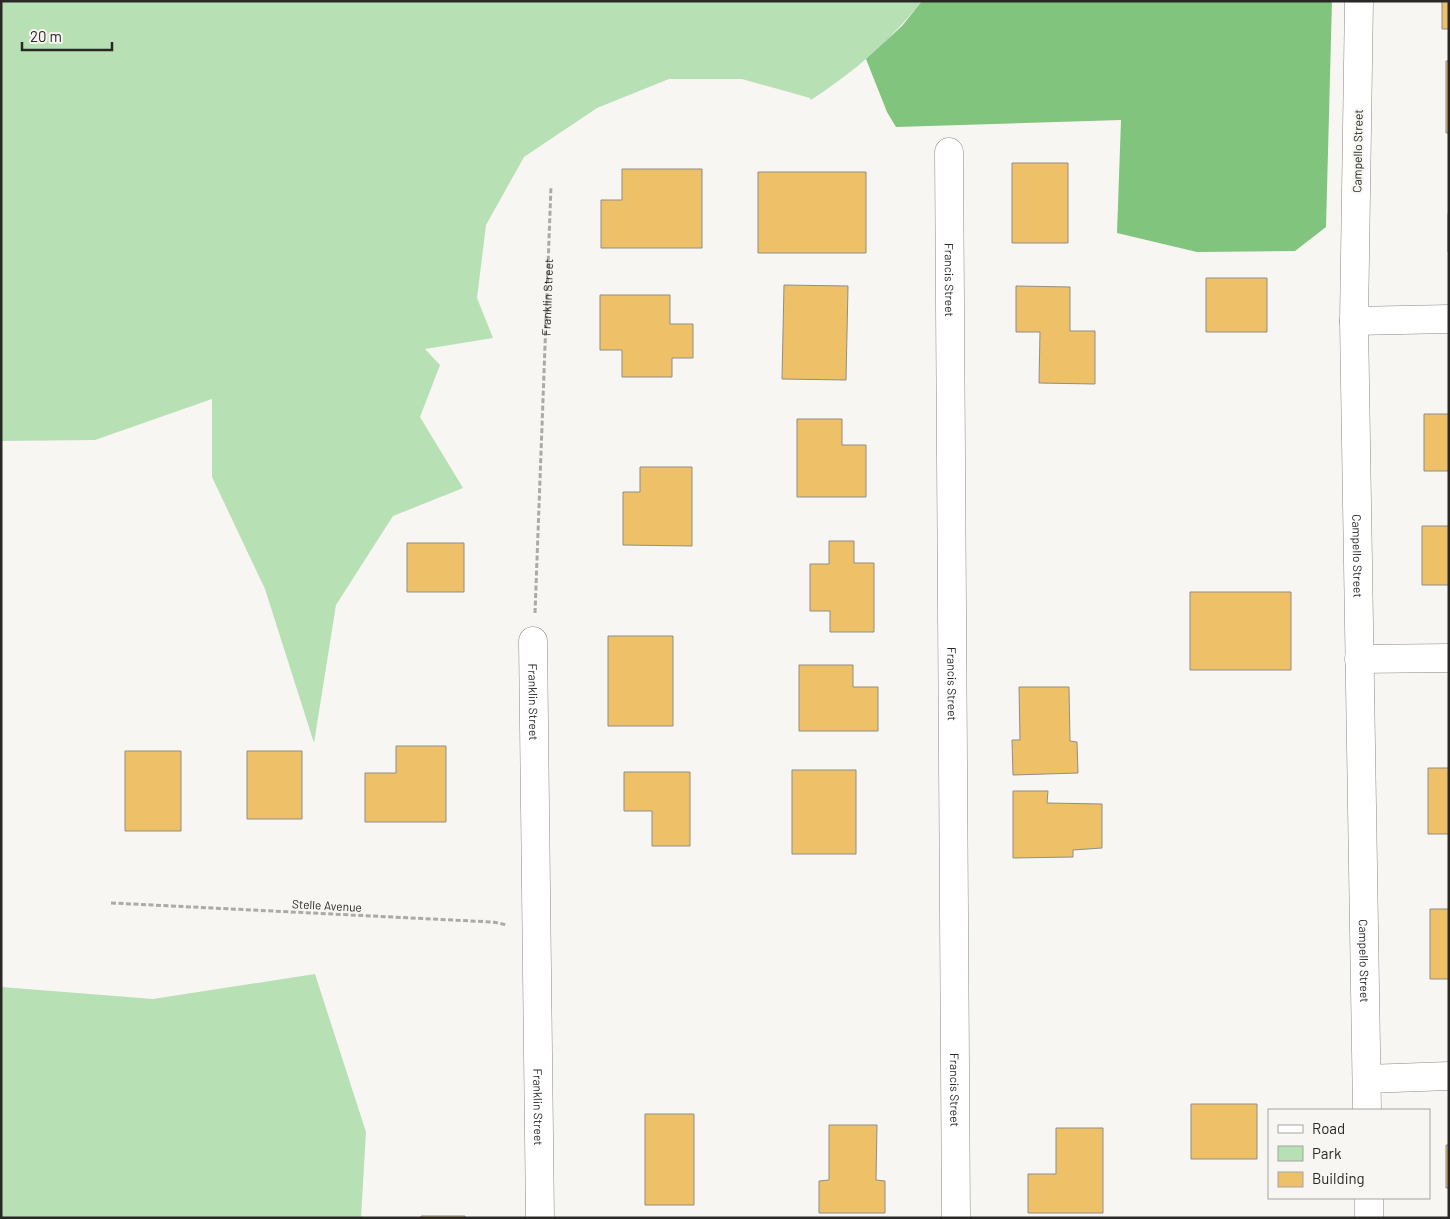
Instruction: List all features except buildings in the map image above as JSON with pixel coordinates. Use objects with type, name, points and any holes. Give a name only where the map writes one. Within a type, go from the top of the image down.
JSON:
[{"type":"street","name":"Campello Street","points":[[1360,1],[1354,321],[1367,1109]]},
{"type":"street","name":"Francis Street","points":[[949,152],[956,1218]]},
{"type":"street","points":[[1354,321],[1449,319]]},
{"type":"street","name":"Franklin Street","points":[[533,641],[540,1218]]},
{"type":"street","points":[[1359,659],[1449,658]]},
{"type":"street","points":[[1367,1079],[1449,1076]]},
{"type":"street","points":[[1369,1199],[1369,1218]]},
{"type":"path","name":"Franklin Street","points":[[533,641],[551,186]]},
{"type":"path","name":"Stelle Avenue","points":[[111,903],[492,922],[512,927],[537,944]]},
{"type":"green space","points":[[1,1],[922,1],[910,16],[871,55],[811,100],[810,98],[742,79],[669,79],[597,108],[524,157],[486,225],[477,298],[493,338],[425,349],[440,365],[420,417],[463,488],[393,516],[336,605],[314,743],[265,589],[212,477],[212,399],[95,440],[1,441]]},
{"type":"green space","points":[[922,1],[1332,1],[1326,227],[1295,251],[1197,252],[1117,233],[1121,120],[896,127],[887,112],[866,59],[902,26]]},
{"type":"green space","points":[[315,974],[366,1132],[361,1218],[1,1218],[1,987],[153,999]]}]
